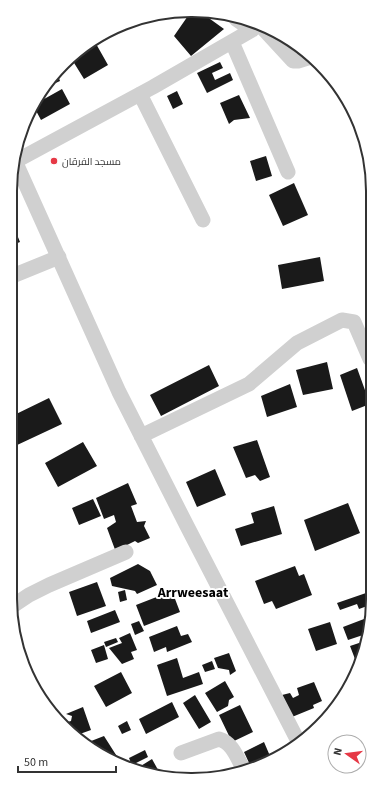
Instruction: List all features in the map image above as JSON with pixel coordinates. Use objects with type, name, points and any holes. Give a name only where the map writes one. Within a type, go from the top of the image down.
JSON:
[{"type":"street","points":[[19,160],[232,42],[253,28]]},
{"type":"street","points":[[263,32],[293,60],[298,61],[305,59]]},
{"type":"street","points":[[232,42],[288,172]]},
{"type":"street","points":[[140,94],[203,220]]},
{"type":"street","points":[[18,167],[119,392],[296,738]]},
{"type":"street","points":[[17,274],[59,257]]},
{"type":"street","points":[[141,436],[249,384],[297,343],[342,320],[354,322],[366,350]]},
{"type":"street","points":[[17,603],[49,585],[126,552]]},
{"type":"street","points":[[181,753],[219,739],[225,741],[230,746],[242,766]]},
{"type":"building","points":[[187,17],[208,17],[224,29],[191,56],[174,36]]},
{"type":"building","points":[[97,45],[108,65],[84,79],[74,62]]},
{"type":"building","points":[[220,62],[223,68],[212,73],[215,80],[230,73],[233,80],[207,93],[197,73]]},
{"type":"building","points":[[59,78],[60,81],[54,84]]},
{"type":"building","points":[[62,89],[70,104],[41,120],[36,111],[43,100]]},
{"type":"building","points":[[177,91],[183,104],[173,109],[167,96]]},
{"type":"building","points":[[239,95],[250,118],[234,120],[229,124],[220,103]]},
{"type":"building","points":[[266,156],[272,176],[256,181],[250,161]]},
{"type":"building","points":[[294,183],[308,215],[283,226],[269,195]]},
{"type":"building","points":[[17,235],[20,242],[17,243]]},
{"type":"building","points":[[320,257],[324,281],[282,289],[278,265]]},
{"type":"building","points":[[327,362],[333,389],[303,395],[296,370]]},
{"type":"building","points":[[209,365],[219,386],[161,416],[150,395]]},
{"type":"building","points":[[357,368],[366,393],[366,406],[352,411],[340,375]]},
{"type":"building","points":[[290,384],[297,407],[267,417],[261,396]]},
{"type":"building","points":[[49,398],[62,424],[17,445],[17,414]]},
{"type":"building","points":[[257,440],[270,477],[260,481],[255,475],[246,478],[233,447]]},
{"type":"building","points":[[83,442],[97,466],[58,487],[45,463]]},
{"type":"building","points":[[215,469],[226,495],[197,507],[186,482]]},
{"type":"building","points":[[128,483],[137,504],[131,506],[137,522],[146,521],[144,526],[150,538],[138,543],[135,541],[121,548],[117,555],[107,528],[116,522],[114,515],[104,519],[96,498]]},
{"type":"building","points":[[93,499],[101,516],[79,525],[72,508]]},
{"type":"building","points":[[348,503],[360,533],[315,551],[304,520]]},
{"type":"building","points":[[274,506],[282,534],[241,546],[235,529],[254,523],[251,513]]},
{"type":"building","points":[[138,564],[150,571],[157,585],[137,594],[135,591],[112,586],[110,578]]},
{"type":"building","points":[[295,566],[299,576],[304,574],[312,595],[276,609],[272,601],[264,604],[255,581]]},
{"type":"building","points":[[97,582],[106,606],[77,616],[69,592]]},
{"type":"building","points":[[125,590],[127,600],[120,602],[118,592]]},
{"type":"building","points":[[172,591],[180,612],[144,626],[136,605]]},
{"type":"building","points":[[366,593],[366,606],[359,609],[357,604],[340,610],[337,603]]},
{"type":"building","points":[[115,610],[120,622],[91,633],[87,621]]},
{"type":"building","points":[[364,619],[365,620],[362,635],[348,640],[343,627]]},
{"type":"building","points":[[139,621],[144,631],[135,635],[131,624]]},
{"type":"building","points":[[330,622],[337,644],[316,651],[308,629]]},
{"type":"building","points":[[177,626],[181,636],[188,634],[192,642],[167,652],[166,647],[154,652],[149,637]]},
{"type":"building","points":[[130,633],[137,650],[131,652],[134,659],[122,664],[109,648],[122,643],[119,638]]},
{"type":"building","points":[[116,638],[118,642],[106,647],[104,642]]},
{"type":"building","points":[[360,643],[355,659],[355,659],[350,646]]},
{"type":"building","points":[[104,645],[108,659],[96,663],[91,650]]},
{"type":"building","points":[[229,653],[236,671],[230,675],[229,670],[218,668],[214,658]]},
{"type":"building","points":[[177,658],[183,678],[199,672],[203,684],[167,696],[157,665]]},
{"type":"building","points":[[212,661],[215,669],[205,672],[202,665]]},
{"type":"building","points":[[121,672],[132,693],[106,707],[94,686]]},
{"type":"building","points":[[225,681],[234,697],[229,700],[228,706],[217,712],[205,693]]},
{"type":"building","points":[[314,682],[322,701],[313,705],[314,708],[292,717],[282,695],[290,693],[293,698],[299,695],[297,688]]},
{"type":"building","points":[[195,695],[211,722],[199,729],[183,703]]},
{"type":"building","points":[[172,702],[179,717],[146,734],[139,719]]},
{"type":"building","points":[[240,705],[253,732],[232,742],[219,715]]},
{"type":"building","points":[[83,707],[91,730],[81,734],[68,722],[71,721],[72,716],[66,714]]},
{"type":"building","points":[[127,721],[131,730],[122,734],[118,726]]},
{"type":"building","points":[[104,736],[117,756],[104,750],[91,741]]},
{"type":"building","points":[[264,742],[269,755],[249,763],[244,752]]},
{"type":"building","points":[[145,750],[148,757],[134,764],[131,762],[129,758]]},
{"type":"building","points":[[152,759],[158,770],[157,770],[141,766]]},
{"type":"place","name":"مسجد الفرقان","points":[[54,161]]},
{"type":"district","name":"Arrweesaat","points":[[193,592]]}]
